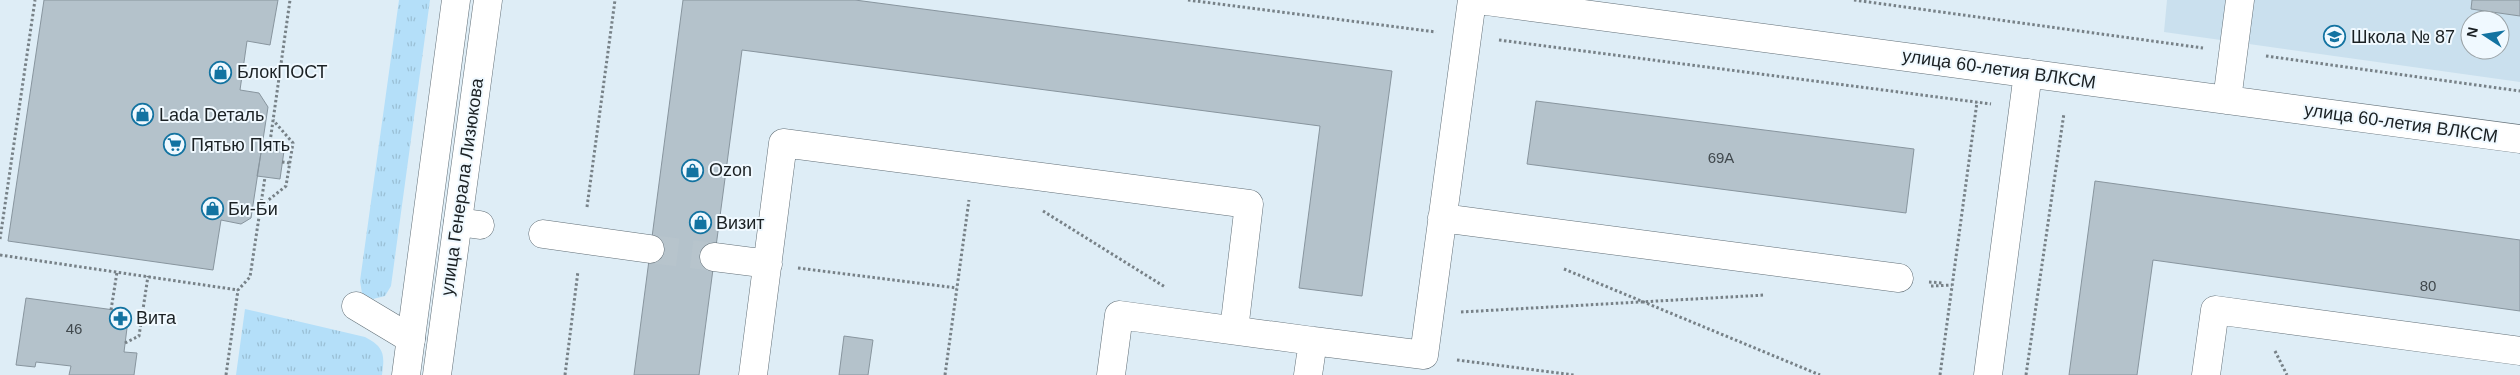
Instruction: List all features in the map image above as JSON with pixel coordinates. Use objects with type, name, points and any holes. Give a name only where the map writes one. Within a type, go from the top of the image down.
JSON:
[{"type":"street","name":"улица Генерала Лизюкова","points":[[406,375],[456,0]]},
{"type":"street","name":"улица Генерала Лизюкова","points":[[437,375],[469,224],[488,0]]},
{"type":"street","points":[[1111,375],[1119,315],[1424,355],[1472,0]]},
{"type":"street","name":"улица 60-летия ВЛКСМ","points":[[1479,0],[2520,139]]},
{"type":"street","points":[[2227,100],[2240,0]]},
{"type":"street","points":[[1988,375],[2028,73]]},
{"type":"street","points":[[753,375],[783,143],[1249,204],[1234,330]]},
{"type":"street","points":[[1442,218],[1911,282]]},
{"type":"street","points":[[543,234],[650,248]]},
{"type":"street","points":[[714,257],[768,264]]},
{"type":"street","points":[[356,306],[411,339]]},
{"type":"street","points":[[2206,375],[2216,310],[2520,351]]},
{"type":"street","points":[[1308,375],[1313,341]]},
{"type":"path","points":[[0,240],[35,0]]},
{"type":"path","points":[[270,142],[290,0]]},
{"type":"path","points":[[565,375],[614,0]]},
{"type":"path","points":[[1188,0],[2073,114]]},
{"type":"path","points":[[1854,0],[2520,91]]},
{"type":"path","points":[[1940,375],[1977,102]]},
{"type":"path","points":[[2026,375],[2064,113]]},
{"type":"path","points":[[261,207],[286,186],[293,143],[272,120]]},
{"type":"path","points":[[282,162],[290,163]]},
{"type":"path","points":[[945,375],[974,168]]},
{"type":"path","points":[[226,375],[238,290],[250,277],[264,177]]},
{"type":"path","points":[[1041,210],[1167,288]]},
{"type":"path","points":[[0,255],[238,290]]},
{"type":"path","points":[[768,264],[957,288]]},
{"type":"path","points":[[1562,268],[1820,375]]},
{"type":"path","points":[[111,310],[117,272]]},
{"type":"path","points":[[125,343],[139,336],[148,276]]},
{"type":"path","points":[[1911,282],[1952,285]]},
{"type":"path","points":[[1429,314],[1773,294]]},
{"type":"path","points":[[1424,355],[1574,375]]},
{"type":"shaded area","name":"Школа № 87","points":[[2167,0],[2520,0],[2520,82],[2164,32]]},
{"type":"green space","points":[[399,0],[430,0],[391,286],[385,296],[373,299],[362,293],[360,281]]},
{"type":"green space","points":[[245,309],[365,337],[376,344],[382,352],[382,375],[236,375]]},
{"type":"building","points":[[44,0],[278,0],[270,45],[247,41],[240,90],[259,93],[268,107],[251,218],[241,224],[221,220],[213,270],[8,241]]},
{"type":"building","points":[[683,0],[855,0],[1392,71],[1362,296],[1299,288],[1320,126],[742,50],[699,375],[634,375]]},
{"type":"building","points":[[2472,0],[2520,0],[2520,16],[2510,15],[2510,10],[2471,9]]},
{"type":"building","points":[[1536,101],[1914,149],[1906,213],[1527,164]]},
{"type":"building","points":[[263,141],[285,144],[280,179],[257,176]]},
{"type":"building","points":[[2095,181],[2520,240],[2520,311],[2153,260],[2137,375],[2069,375]]},
{"type":"building","points":[[26,298],[129,312],[124,352],[137,353],[134,375],[69,375],[71,366],[36,362],[35,367],[16,365]]},
{"type":"building","points":[[844,336],[873,340],[868,375],[839,375]]},
{"type":"tunnel","points":[[650,249],[714,257]]},
{"type":"place","name":"Школа № 87","points":[[2335,37]]},
{"type":"place","name":"БлокПОСТ","points":[[221,72]]},
{"type":"place","name":"Lada Dеталь","points":[[143,115]]},
{"type":"place","name":"Пятью Пять","points":[[175,145]]},
{"type":"place","name":"Ozon","points":[[693,170]]},
{"type":"place","name":"Би-Би","points":[[212,209]]},
{"type":"place","name":"Визит","points":[[700,223]]},
{"type":"place","name":"Вита","points":[[120,318]]}]
